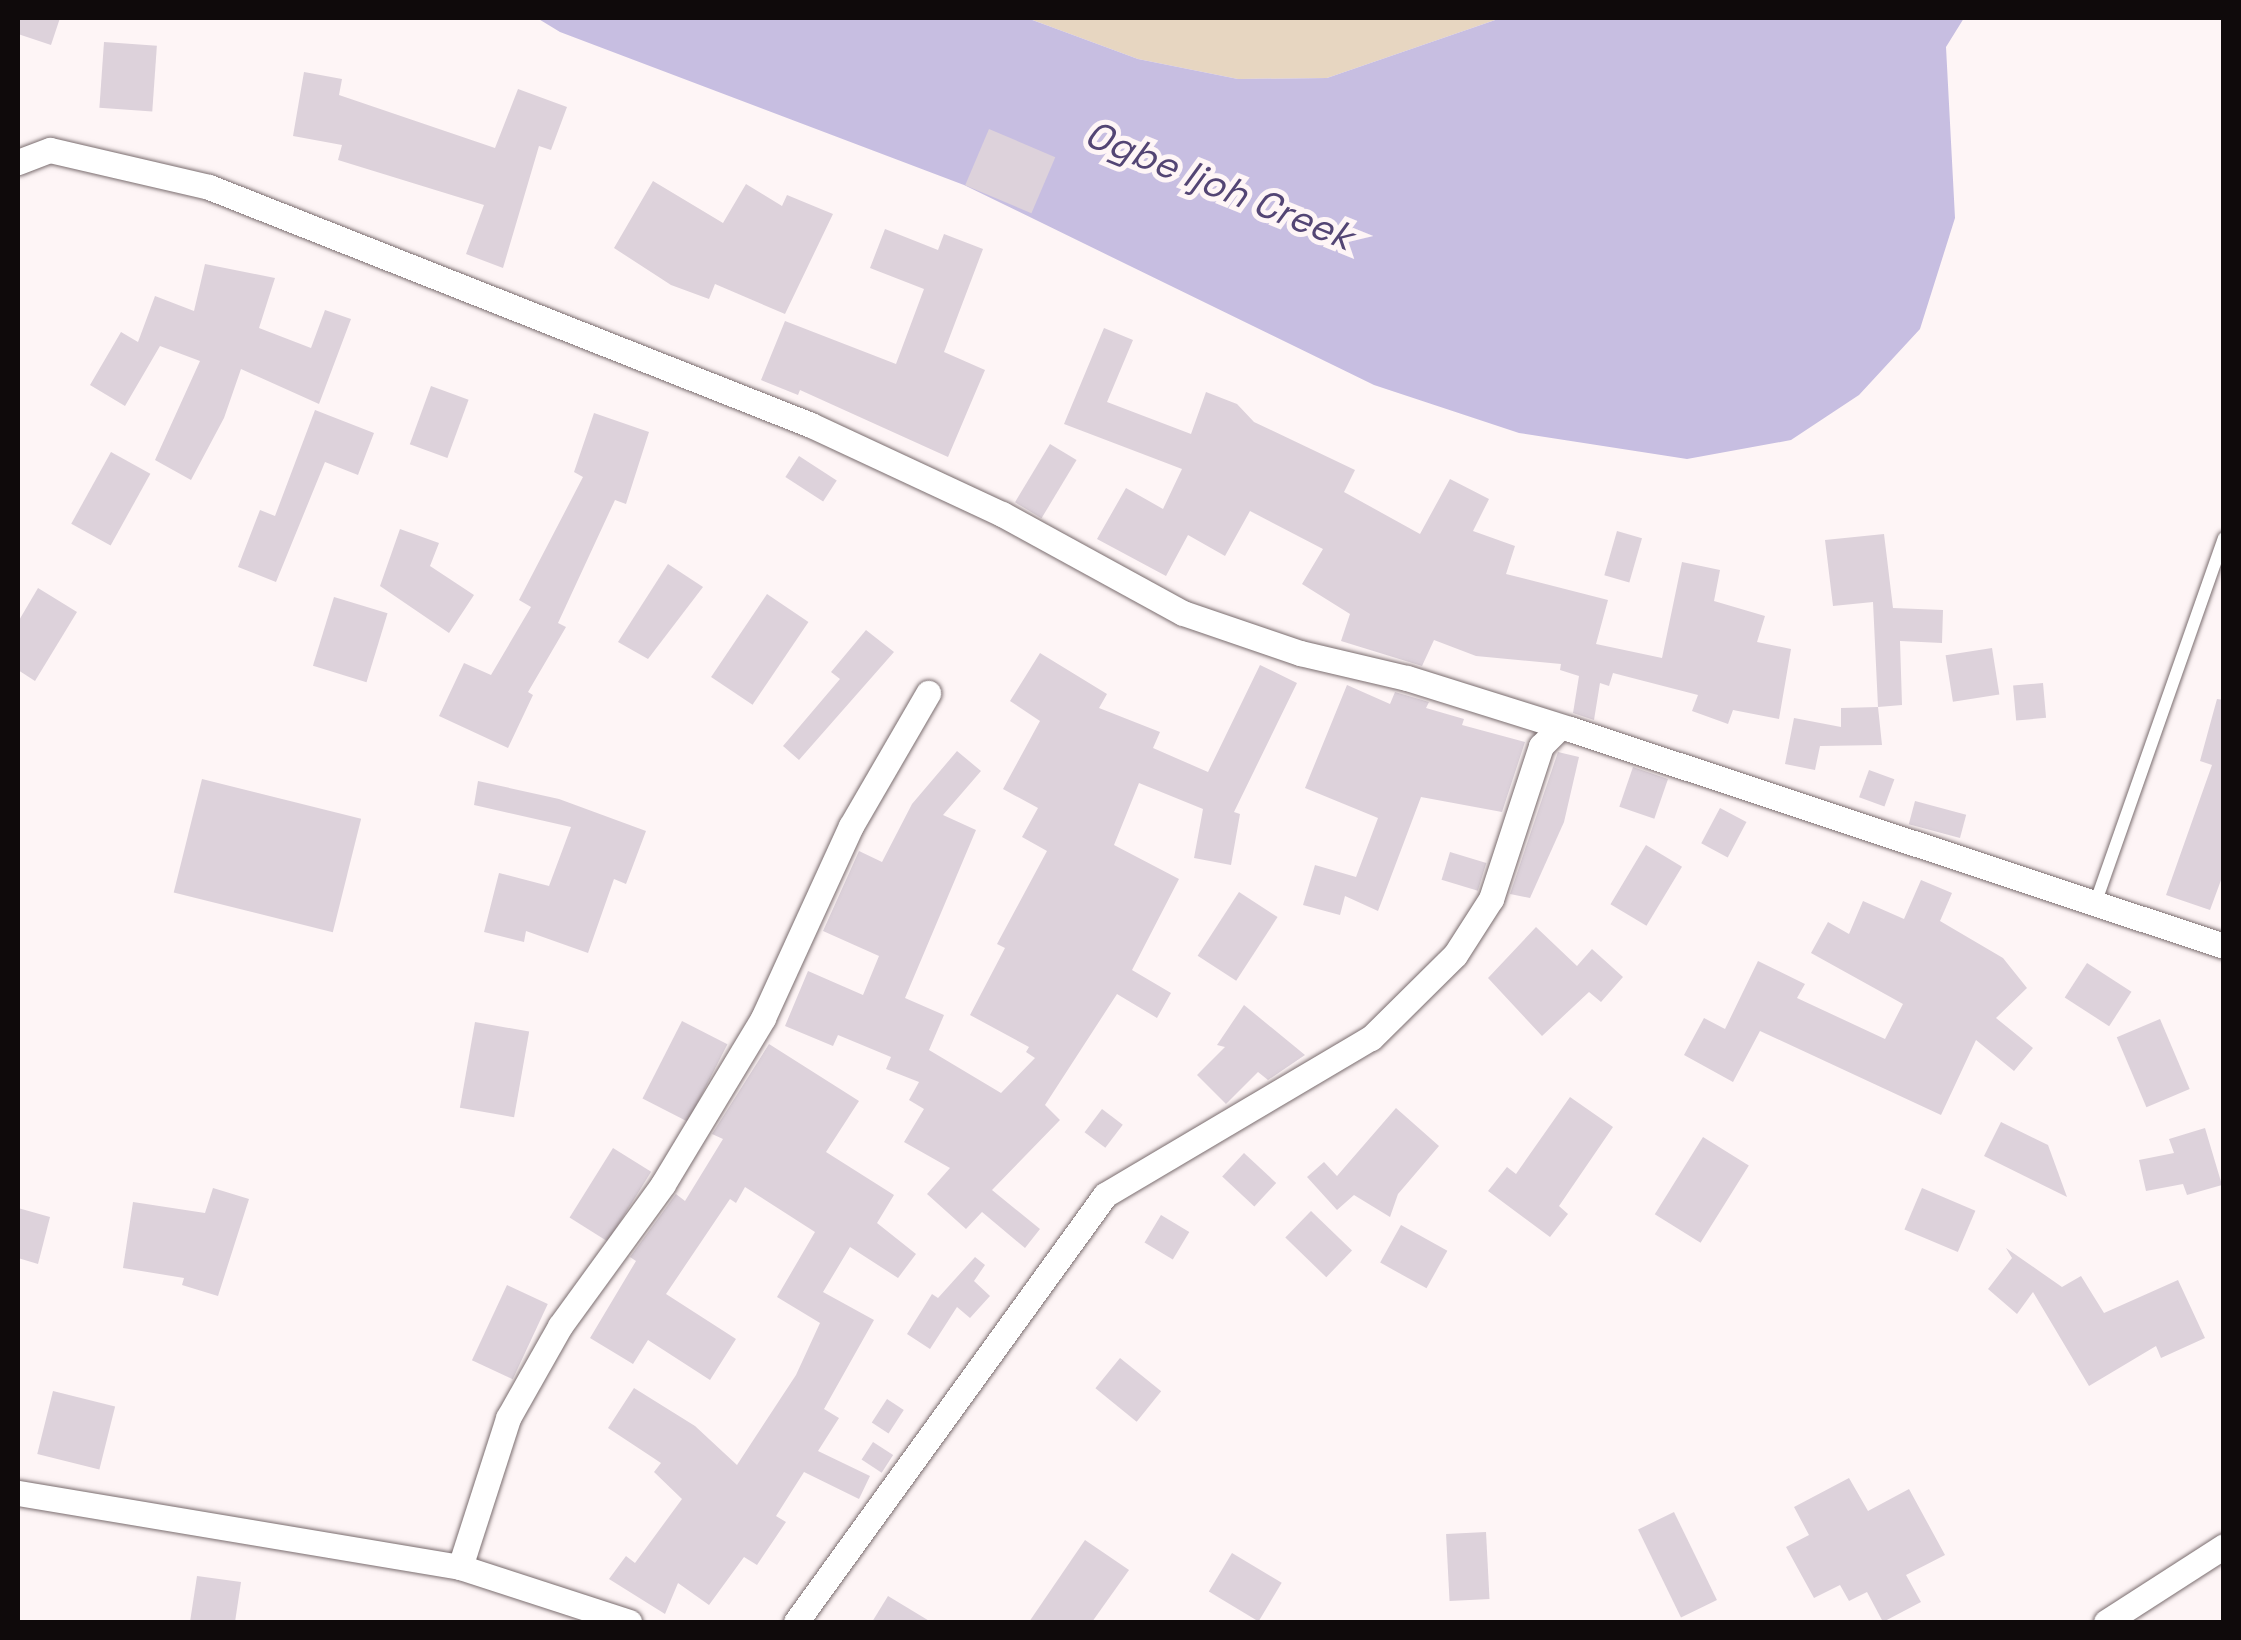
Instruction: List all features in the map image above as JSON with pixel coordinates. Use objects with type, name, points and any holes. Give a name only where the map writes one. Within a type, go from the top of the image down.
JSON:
[{"type":"street","points":[[18,162],[50,150],[209,187],[811,425],[1002,514],[1183,613],[2224,946]]},
{"type":"street","points":[[460,1568],[508,1418],[560,1326],[663,1184],[763,1018],[850,826],[928,692]]},
{"type":"street","points":[[796,1622],[1105,1196],[1370,1038],[1455,955],[1492,899],[1542,746],[1558,730]]},
{"type":"street","points":[[18,1492],[460,1568],[629,1622]]},
{"type":"street","points":[[2106,1622],[2224,1546]]},
{"type":"lane","points":[[2095,904],[2224,538]]},
{"type":"shaded area","points":[[1027,18],[1501,18],[1327,78],[1238,79],[1138,59]]},
{"type":"water","name":"Ogbe Ijoh Creek","points":[[537,18],[1027,18],[1138,59],[1238,79],[1327,78],[1501,18],[1964,18],[1946,47],[1955,218],[1920,329],[1859,395],[1791,440],[1687,459],[1519,433],[1374,385],[964,185],[560,32]]},
{"type":"building","points":[[18,18],[60,18],[51,45],[18,34]]},
{"type":"building","points":[[104,42],[157,46],[152,112],[99,108]]},
{"type":"building","points":[[304,72],[342,79],[339,95],[495,148],[518,89],[567,107],[551,150],[539,146],[503,268],[466,254],[484,205],[338,160],[342,145],[293,136]]},
{"type":"building","points":[[989,129],[1055,157],[1031,213],[965,185]]},
{"type":"building","points":[[653,181],[723,223],[746,184],[782,206],[787,195],[833,214],[785,314],[715,284],[709,299],[671,285],[614,248]]},
{"type":"building","points":[[885,229],[938,250],[944,234],[983,249],[944,352],[985,370],[948,457],[800,390],[798,395],[761,380],[785,321],[896,364],[924,289],[870,268]]},
{"type":"building","points":[[205,264],[275,278],[259,328],[311,348],[325,310],[351,319],[319,404],[241,369],[224,418],[191,480],[155,460],[200,361],[160,346],[125,406],[90,385],[121,332],[138,342],[155,296],[194,311]]},
{"type":"building","points":[[1104,328],[1133,340],[1107,402],[1191,434],[1206,392],[1237,404],[1254,422],[1355,470],[1344,492],[1420,534],[1450,479],[1489,499],[1473,531],[1515,546],[1506,574],[1608,600],[1596,644],[1662,658],[1682,562],[1720,570],[1714,601],[1765,616],[1757,642],[1791,649],[1779,719],[1733,710],[1728,724],[1692,711],[1698,695],[1613,673],[1609,686],[1600,683],[1594,720],[1573,713],[1579,676],[1560,670],[1561,664],[1476,656],[1434,640],[1422,666],[1341,641],[1350,614],[1302,584],[1323,549],[1250,511],[1225,556],[1188,535],[1166,576],[1097,539],[1126,488],[1163,509],[1182,469],[1064,424]]},
{"type":"building","points":[[431,386],[469,400],[447,458],[410,444]]},
{"type":"building","points":[[315,410],[374,433],[358,475],[325,462],[276,582],[238,567],[260,510],[275,516]]},
{"type":"building","points":[[594,413],[649,432],[626,504],[615,500],[558,623],[566,627],[528,692],[533,695],[508,748],[439,716],[464,663],[491,675],[531,607],[519,600],[583,477],[574,472]]},
{"type":"building","points":[[1050,444],[1077,460],[1042,518],[1015,502]]},
{"type":"building","points":[[111,452],[150,474],[111,546],[71,524]]},
{"type":"building","points":[[799,456],[837,481],[823,501],[785,477]]},
{"type":"building","points":[[400,529],[439,543],[430,566],[474,595],[449,633],[380,586]]},
{"type":"building","points":[[1617,531],[1642,538],[1629,582],[1604,575]]},
{"type":"building","points":[[1884,534],[1893,608],[1943,610],[1942,643],[1900,641],[1902,705],[1878,707],[1873,602],[1833,606],[1825,540]]},
{"type":"building","points":[[668,564],[703,587],[648,659],[618,642]]},
{"type":"building","points":[[38,588],[77,612],[35,681],[18,670],[18,622]]},
{"type":"building","points":[[767,594],[808,622],[753,705],[711,677]]},
{"type":"building","points":[[334,597],[388,613],[367,682],[313,666]]},
{"type":"building","points":[[866,630],[894,652],[799,760],[783,746],[840,679],[831,672]]},
{"type":"building","points":[[1992,648],[1999,694],[1953,702],[1946,655]]},
{"type":"building","points":[[1040,653],[1107,694],[1099,708],[1160,732],[1153,748],[1208,772],[1260,665],[1297,683],[1234,812],[1240,814],[1231,865],[1194,858],[1203,809],[1139,783],[1114,845],[1179,879],[1132,970],[1171,993],[1157,1018],[1117,994],[1045,1105],[1060,1120],[992,1190],[1040,1229],[1025,1248],[982,1212],[966,1229],[927,1194],[950,1168],[904,1142],[924,1109],[909,1100],[919,1082],[886,1069],[891,1057],[838,1035],[833,1046],[785,1026],[808,971],[863,995],[879,956],[823,931],[859,851],[882,862],[912,804],[957,751],[981,771],[943,815],[976,830],[905,998],[944,1015],[929,1050],[1001,1093],[1035,1058],[1026,1052],[1029,1047],[970,1015],[1005,948],[997,944],[1047,851],[1022,837],[1038,808],[1003,789],[1040,721],[1010,701]]},
{"type":"building","points":[[2043,683],[2046,718],[2016,720],[2013,686]]},
{"type":"building","points":[[1347,685],[1390,704],[1395,692],[1429,702],[1426,708],[1464,719],[1462,725],[1525,742],[1502,812],[1421,797],[1378,911],[1345,896],[1340,915],[1303,905],[1315,865],[1356,877],[1378,818],[1305,788]]},
{"type":"building","points":[[2217,699],[2224,700],[2224,872],[2210,910],[2166,895],[2212,765],[2200,761]]},
{"type":"building","points":[[1878,707],[1882,745],[1820,746],[1815,770],[1785,764],[1794,718],[1841,727],[1841,708]]},
{"type":"building","points":[[1558,752],[1579,757],[1564,822],[1530,898],[1510,894]]},
{"type":"building","points":[[1633,767],[1668,779],[1654,819],[1619,807]]},
{"type":"building","points":[[1869,770],[1894,779],[1884,806],[1859,797]]},
{"type":"building","points":[[202,779],[361,819],[333,932],[174,893]]},
{"type":"building","points":[[478,781],[559,799],[646,831],[626,884],[614,879],[588,953],[526,931],[524,942],[484,932],[499,873],[549,886],[571,827],[474,805]]},
{"type":"building","points":[[1915,801],[1966,815],[1960,838],[1909,824]]},
{"type":"building","points":[[1720,808],[1746,822],[1728,857],[1701,843]]},
{"type":"building","points":[[1646,845],[1682,867],[1646,926],[1610,904]]},
{"type":"building","points":[[1450,852],[1486,863],[1478,891],[1442,880]]},
{"type":"building","points":[[1921,880],[1952,893],[1940,921],[2003,958],[2027,988],[1996,1018],[2033,1048],[2014,1071],[1976,1040],[1941,1115],[1760,1031],[1733,1082],[1684,1055],[1704,1018],[1725,1029],[1758,961],[1805,984],[1797,998],[1885,1039],[1903,1004],[1811,953],[1828,922],[1849,934],[1863,901],[1904,919]]},
{"type":"building","points":[[1239,892],[1278,917],[1236,981],[1198,956]]},
{"type":"building","points":[[1536,927],[1577,966],[1592,949],[1623,977],[1601,1002],[1589,992],[1542,1036],[1488,978]]},
{"type":"building","points":[[2087,963],[2131,992],[2109,1026],[2065,997]]},
{"type":"building","points":[[1244,1005],[1305,1055],[1268,1080],[1258,1072],[1226,1104],[1197,1075],[1225,1047],[1217,1045]]},
{"type":"building","points":[[2160,1019],[2190,1089],[2146,1107],[2117,1037]]},
{"type":"building","points":[[682,1021],[727,1044],[688,1122],[643,1099]]},
{"type":"building","points":[[475,1022],[529,1032],[514,1117],[460,1108]]},
{"type":"building","points":[[769,1044],[859,1101],[826,1152],[894,1195],[877,1223],[916,1254],[898,1278],[850,1247],[823,1292],[874,1320],[824,1409],[839,1418],[818,1451],[870,1476],[859,1499],[804,1472],[776,1516],[786,1522],[757,1565],[744,1557],[709,1605],[678,1583],[665,1614],[609,1579],[626,1556],[635,1563],[682,1499],[654,1472],[661,1463],[608,1428],[634,1388],[695,1426],[737,1465],[796,1375],[820,1323],[777,1297],[815,1232],[745,1187],[736,1203],[730,1199],[666,1294],[736,1339],[710,1380],[648,1340],[633,1364],[590,1338],[636,1261],[630,1257],[676,1194],[685,1201],[723,1139],[712,1134]]},
{"type":"building","points":[[1570,1097],[1613,1127],[1559,1206],[1568,1214],[1550,1237],[1488,1191],[1507,1167],[1516,1174]]},
{"type":"building","points":[[1396,1108],[1439,1146],[1398,1194],[1390,1217],[1354,1195],[1337,1210],[1307,1177],[1324,1162],[1337,1176]]},
{"type":"building","points":[[1102,1109],[1123,1125],[1105,1148],[1085,1132]]},
{"type":"building","points":[[2001,1122],[2048,1145],[2067,1197],[1984,1156]]},
{"type":"building","points":[[2205,1128],[2222,1185],[2187,1195],[2183,1184],[2146,1191],[2139,1160],[2174,1153],[2169,1139]]},
{"type":"building","points":[[1703,1137],[1749,1166],[1701,1243],[1655,1214]]},
{"type":"building","points":[[613,1148],[651,1172],[608,1241],[570,1218]]},
{"type":"building","points":[[1244,1153],[1276,1183],[1254,1206],[1222,1176]]},
{"type":"building","points":[[213,1188],[249,1199],[218,1296],[182,1285],[184,1278],[123,1268],[133,1202],[205,1213]]},
{"type":"building","points":[[1922,1188],[1975,1211],[1958,1252],[1904,1229]]},
{"type":"building","points":[[18,1208],[50,1217],[38,1264],[18,1258]]},
{"type":"building","points":[[1311,1211],[1352,1251],[1326,1277],[1285,1238]]},
{"type":"building","points":[[1161,1215],[1189,1232],[1173,1259],[1145,1242]]},
{"type":"building","points":[[1401,1225],[1447,1251],[1427,1288],[1380,1263]]},
{"type":"building","points":[[2006,1248],[2062,1287],[2081,1276],[2104,1313],[2178,1280],[2205,1338],[2161,1358],[2156,1346],[2089,1386],[2033,1292],[2017,1314],[1988,1289],[2012,1258]]},
{"type":"building","points":[[975,1257],[985,1265],[974,1281],[990,1296],[970,1318],[957,1307],[930,1349],[907,1334],[932,1294],[938,1298]]},
{"type":"building","points":[[507,1285],[548,1304],[513,1379],[472,1360]]},
{"type":"building","points":[[1120,1358],[1161,1391],[1137,1422],[1095,1388]]},
{"type":"building","points":[[53,1391],[115,1406],[99,1470],[37,1454]]},
{"type":"building","points":[[887,1399],[904,1410],[889,1433],[872,1422]]},
{"type":"building","points":[[873,1442],[893,1455],[882,1473],[862,1460]]},
{"type":"building","points":[[1849,1478],[1868,1511],[1909,1489],[1945,1555],[1906,1575],[1921,1602],[1883,1622],[1867,1592],[1849,1601],[1840,1585],[1814,1598],[1786,1547],[1809,1535],[1794,1507]]},
{"type":"building","points":[[1674,1512],[1717,1600],[1681,1618],[1638,1530]]},
{"type":"building","points":[[1486,1532],[1490,1599],[1450,1601],[1446,1534]]},
{"type":"building","points":[[1085,1540],[1129,1570],[1092,1622],[1029,1622]]},
{"type":"building","points":[[1232,1553],[1282,1583],[1259,1621],[1209,1592]]},
{"type":"building","points":[[197,1576],[241,1582],[235,1622],[190,1622]]},
{"type":"building","points":[[888,1596],[931,1622],[872,1622]]}]
